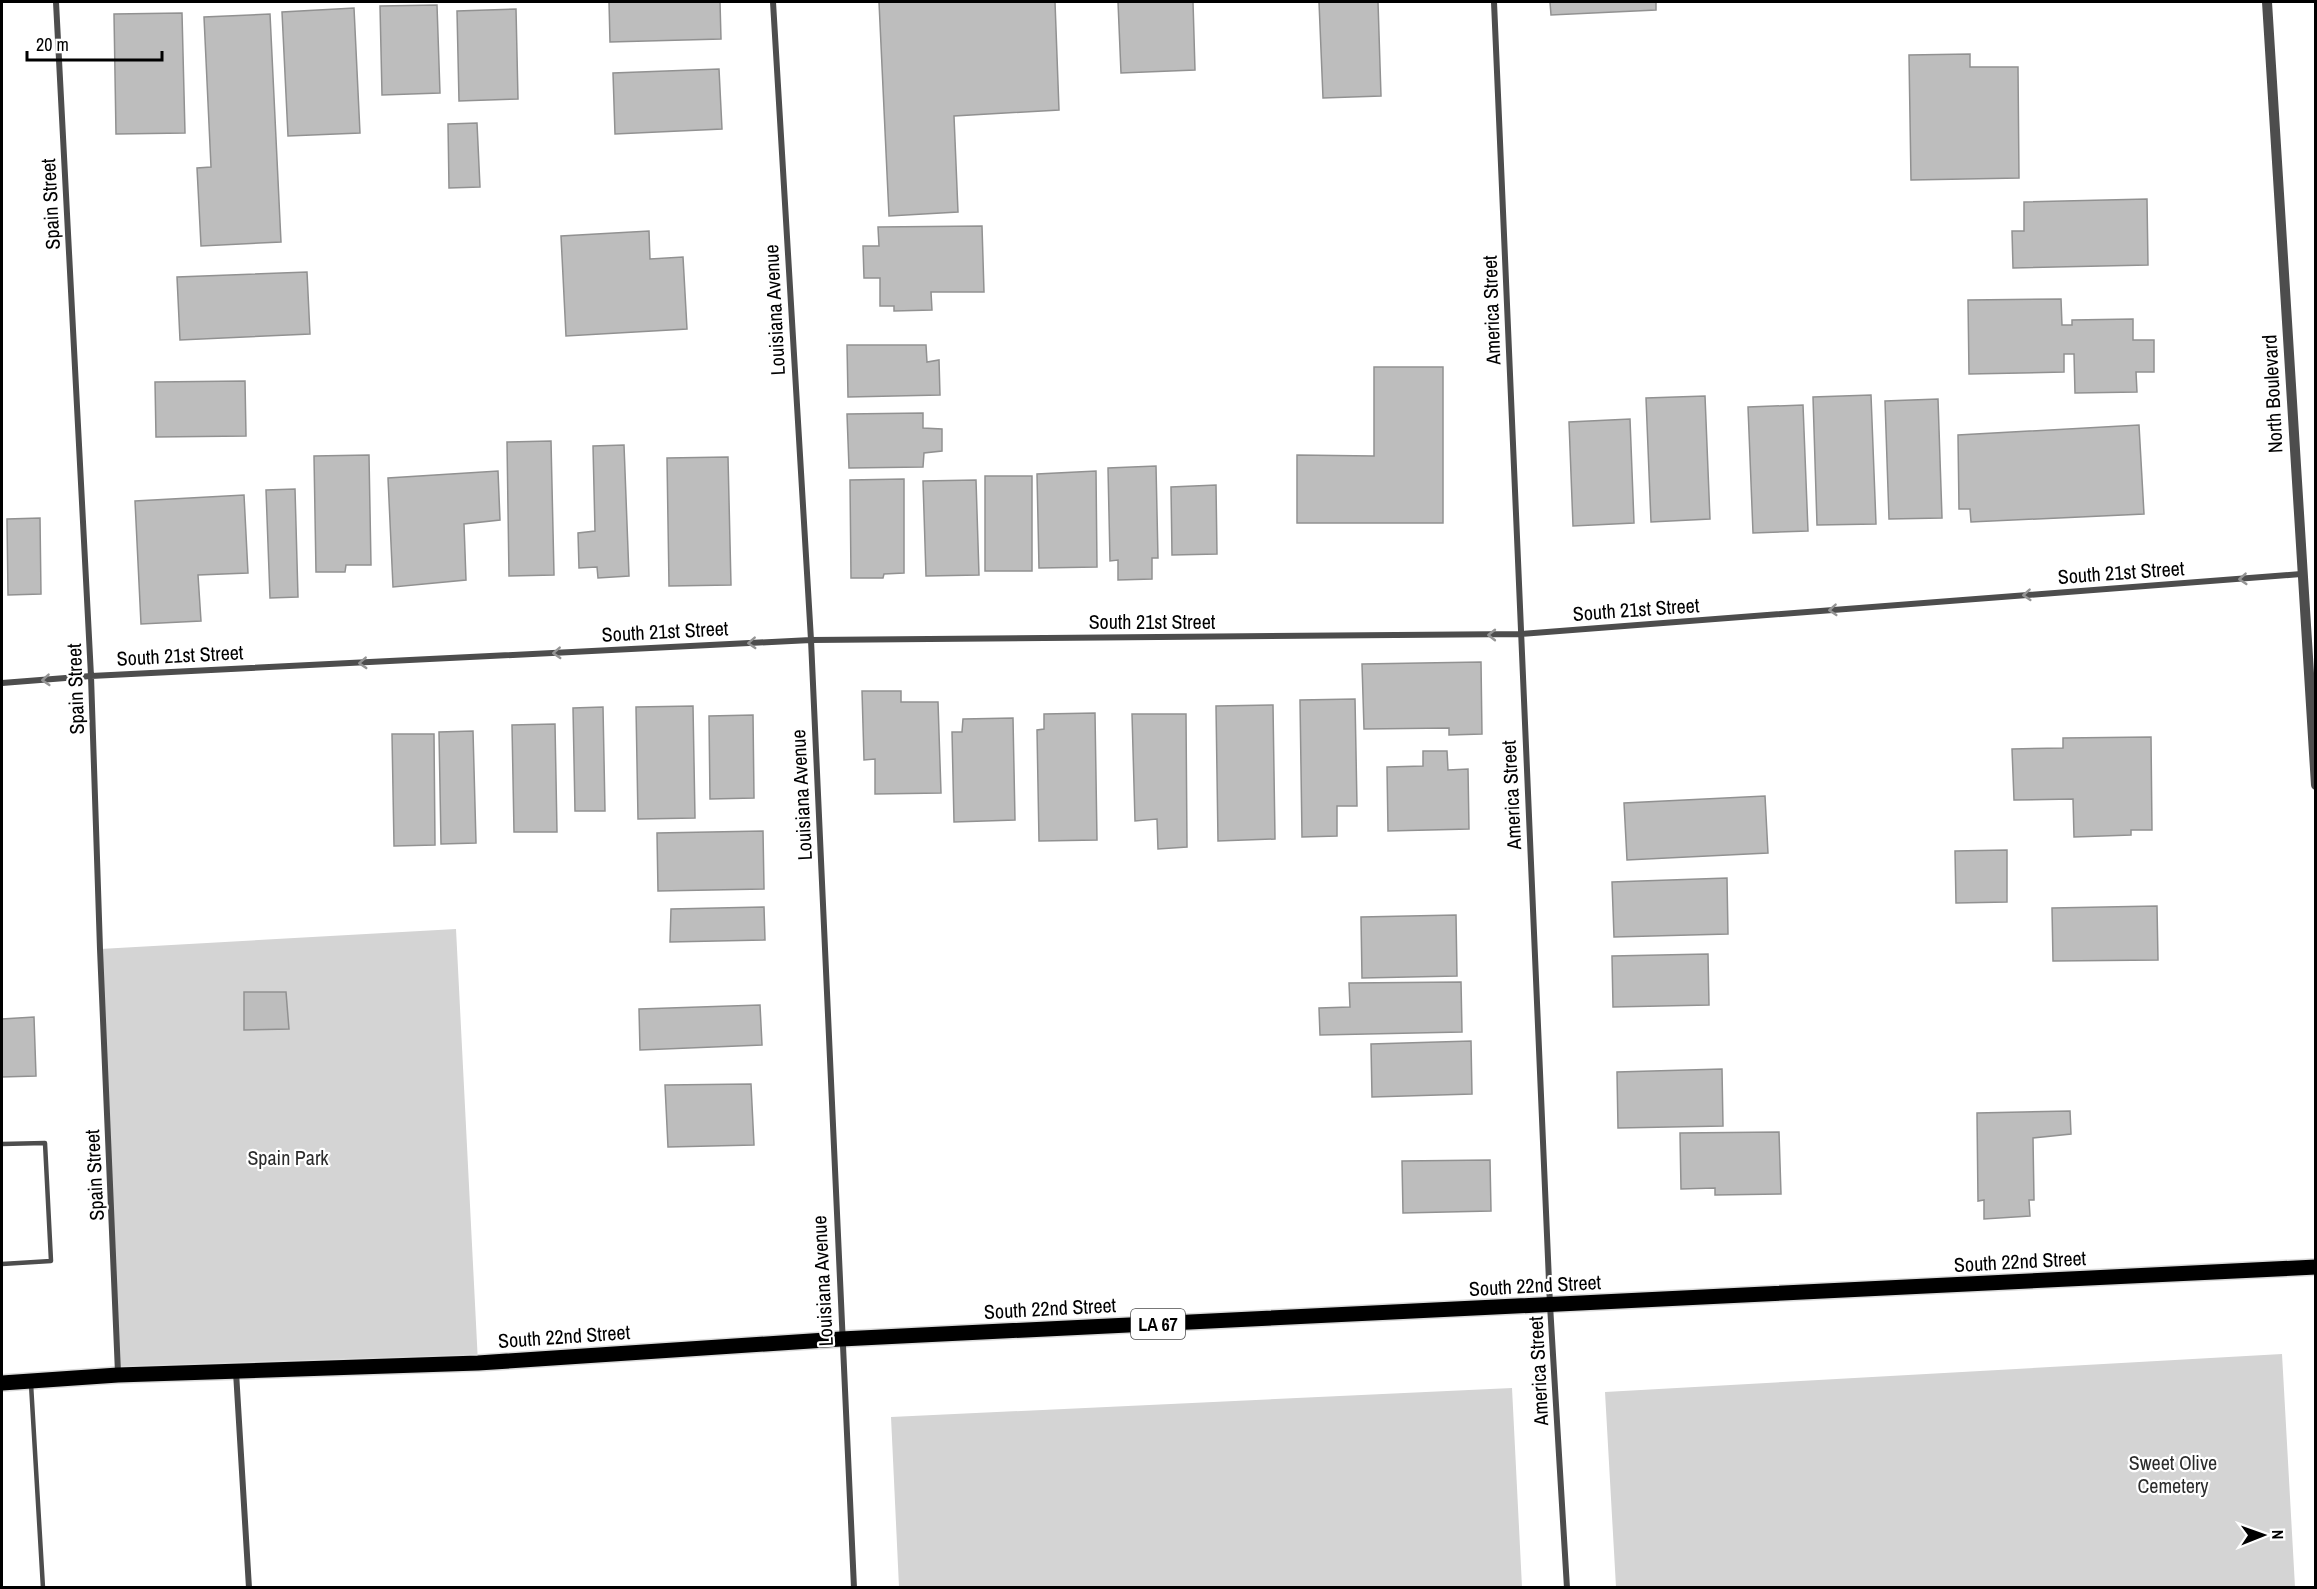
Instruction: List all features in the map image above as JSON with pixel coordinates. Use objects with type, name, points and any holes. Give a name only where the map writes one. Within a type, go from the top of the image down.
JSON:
[{"type":"main road","name":"South 22nd Street","points":[[2,1383],[118,1375],[478,1363],[841,1339],[2316,1267]]},
{"type":"street","name":"Spain Street","points":[[56,2],[91,676],[118,1375]]},
{"type":"street","name":"Louisiana Avenue","points":[[773,2],[811,640],[854,1587]]},
{"type":"street","name":"America Street","points":[[1494,2],[1550,1305],[1567,1587]]},
{"type":"street","name":"North Boulevard","points":[[2267,2],[2301,574],[2316,784]]},
{"type":"street","name":"South 21st Street","points":[[2,683],[91,676],[811,640],[1521,634],[2301,574]]},
{"type":"street","points":[[236,1371],[249,1587]]},
{"type":"lane","points":[[2,1144],[45,1143],[51,1261],[2,1264]]},
{"type":"lane","points":[[31,1381],[43,1587]]},
{"type":"green space","name":"Spain Park","points":[[456,929],[478,1363],[118,1375],[100,949]]},
{"type":"green space","name":"Sweet Olive Cemetery","points":[[2282,1354],[2295,1587],[1616,1587],[1605,1392]]},
{"type":"green space","points":[[1512,1388],[1522,1587],[899,1587],[891,1417]]},
{"type":"building","points":[[609,2],[720,2],[721,39],[610,42]]},
{"type":"building","points":[[879,2],[1055,2],[1059,110],[954,116],[958,212],[889,216]]},
{"type":"building","points":[[1118,2],[1193,2],[1195,70],[1121,73]]},
{"type":"building","points":[[1319,2],[1378,2],[1381,96],[1323,98]]},
{"type":"building","points":[[1550,2],[1656,2],[1656,10],[1551,15]]},
{"type":"building","points":[[437,5],[440,93],[382,95],[380,6]]},
{"type":"building","points":[[354,8],[360,133],[288,136],[282,12]]},
{"type":"building","points":[[516,9],[518,99],[459,101],[457,11]]},
{"type":"building","points":[[182,13],[185,133],[116,134],[114,14]]},
{"type":"building","points":[[270,14],[281,242],[201,246],[197,168],[211,167],[204,17]]},
{"type":"building","points":[[1970,54],[1970,67],[2018,67],[2019,178],[1911,180],[1909,55]]},
{"type":"building","points":[[719,69],[722,129],[615,134],[613,73]]},
{"type":"building","points":[[477,123],[480,187],[449,188],[448,124]]},
{"type":"building","points":[[2147,199],[2148,265],[2013,268],[2012,231],[2024,231],[2024,202]]},
{"type":"building","points":[[982,226],[984,292],[931,292],[932,310],[894,311],[894,306],[880,306],[880,278],[864,278],[863,246],[879,246],[878,227]]},
{"type":"building","points":[[649,231],[650,259],[683,257],[687,329],[566,336],[561,236]]},
{"type":"building","points":[[307,272],[310,334],[180,340],[177,277]]},
{"type":"building","points":[[2061,299],[2062,325],[2072,325],[2072,320],[2133,319],[2133,340],[2154,340],[2154,372],[2136,372],[2137,392],[2075,393],[2074,354],[2064,354],[2064,372],[1969,374],[1968,300]]},
{"type":"building","points":[[847,345],[926,345],[927,362],[939,360],[940,395],[848,397]]},
{"type":"building","points":[[1374,367],[1443,367],[1443,523],[1297,523],[1297,455],[1374,456]]},
{"type":"building","points":[[245,381],[246,436],[156,437],[155,382]]},
{"type":"building","points":[[1871,395],[1876,524],[1817,525],[1813,397]]},
{"type":"building","points":[[1705,396],[1710,519],[1651,522],[1646,398]]},
{"type":"building","points":[[1938,399],[1942,518],[1889,519],[1885,401]]},
{"type":"building","points":[[1803,405],[1808,531],[1753,533],[1748,407]]},
{"type":"building","points":[[923,413],[923,428],[942,429],[942,451],[924,453],[923,467],[849,468],[847,414]]},
{"type":"building","points":[[1630,419],[1634,523],[1573,526],[1569,422]]},
{"type":"building","points":[[2139,425],[2144,514],[1971,522],[1970,509],[1959,509],[1958,435]]},
{"type":"building","points":[[551,441],[554,575],[509,576],[507,442]]},
{"type":"building","points":[[624,445],[629,576],[598,578],[597,567],[579,568],[578,533],[595,531],[593,446]]},
{"type":"building","points":[[369,455],[371,565],[346,565],[345,572],[316,572],[314,456]]},
{"type":"building","points":[[728,457],[731,585],[669,586],[667,458]]},
{"type":"building","points":[[1156,466],[1158,558],[1152,558],[1152,579],[1118,580],[1118,560],[1110,561],[1108,468]]},
{"type":"building","points":[[498,471],[500,520],[464,524],[466,580],[393,587],[388,478]]},
{"type":"building","points":[[1096,471],[1097,567],[1039,568],[1037,474]]},
{"type":"building","points":[[985,476],[1032,476],[1032,571],[985,571]]},
{"type":"building","points":[[904,479],[904,573],[884,574],[883,578],[851,578],[850,480]]},
{"type":"building","points":[[976,480],[979,575],[926,576],[923,481]]},
{"type":"building","points":[[1216,485],[1217,554],[1172,555],[1171,487]]},
{"type":"building","points":[[295,489],[298,597],[270,598],[266,490]]},
{"type":"building","points":[[244,495],[248,573],[198,575],[201,621],[141,624],[135,501]]},
{"type":"building","points":[[40,518],[41,594],[8,595],[7,519]]},
{"type":"building","points":[[1481,662],[1482,734],[1449,735],[1449,728],[1364,729],[1362,664]]},
{"type":"building","points":[[862,691],[901,691],[901,702],[938,702],[941,793],[875,794],[875,759],[864,760]]},
{"type":"building","points":[[1355,699],[1357,806],[1337,806],[1337,836],[1302,837],[1300,700]]},
{"type":"building","points":[[1273,705],[1275,839],[1218,841],[1216,706]]},
{"type":"building","points":[[693,706],[695,818],[638,819],[636,707]]},
{"type":"building","points":[[603,707],[605,811],[575,811],[573,708]]},
{"type":"building","points":[[1095,713],[1097,840],[1039,841],[1037,730],[1044,729],[1044,714]]},
{"type":"building","points":[[1132,714],[1186,714],[1187,847],[1158,849],[1157,819],[1135,821]]},
{"type":"building","points":[[753,715],[754,798],[710,799],[709,716]]},
{"type":"building","points":[[1013,718],[1015,820],[954,822],[952,732],[962,732],[963,719]]},
{"type":"building","points":[[555,724],[557,832],[514,832],[512,725]]},
{"type":"building","points":[[473,731],[476,843],[441,844],[439,732]]},
{"type":"building","points":[[392,734],[434,734],[435,845],[394,846]]},
{"type":"building","points":[[2151,737],[2152,830],[2131,830],[2131,835],[2074,837],[2073,799],[2014,800],[2012,749],[2063,748],[2063,738]]},
{"type":"building","points":[[1423,751],[1447,751],[1448,770],[1468,769],[1469,829],[1388,831],[1387,767],[1423,766]]},
{"type":"building","points":[[1765,796],[1768,853],[1627,860],[1624,803]]},
{"type":"building","points":[[763,831],[764,889],[658,891],[657,833]]},
{"type":"building","points":[[2007,850],[2007,902],[1956,903],[1955,851]]},
{"type":"building","points":[[1727,878],[1728,934],[1614,937],[1612,882]]},
{"type":"building","points":[[2157,906],[2158,960],[2053,961],[2052,908]]},
{"type":"building","points":[[764,907],[765,940],[670,942],[671,909]]},
{"type":"building","points":[[1456,915],[1457,976],[1362,978],[1361,917]]},
{"type":"building","points":[[1708,954],[1709,1005],[1613,1007],[1612,956]]},
{"type":"building","points":[[1461,982],[1462,1032],[1320,1035],[1319,1008],[1350,1007],[1349,983]]},
{"type":"building","points":[[244,992],[286,992],[289,1029],[244,1030]]},
{"type":"building","points":[[760,1005],[762,1045],[640,1050],[639,1009]]},
{"type":"building","points":[[34,1017],[36,1076],[2,1077],[2,1019]]},
{"type":"building","points":[[1471,1041],[1472,1094],[1372,1097],[1371,1044]]},
{"type":"building","points":[[1722,1069],[1723,1126],[1618,1128],[1617,1072]]},
{"type":"building","points":[[751,1084],[754,1145],[668,1147],[665,1085]]},
{"type":"building","points":[[2070,1111],[2071,1134],[2033,1138],[2034,1200],[2029,1200],[2030,1216],[1984,1219],[1984,1200],[1978,1201],[1977,1113]]},
{"type":"building","points":[[1779,1132],[1781,1194],[1715,1195],[1715,1188],[1681,1189],[1680,1133]]},
{"type":"building","points":[[1490,1160],[1491,1211],[1403,1213],[1402,1161]]}]
